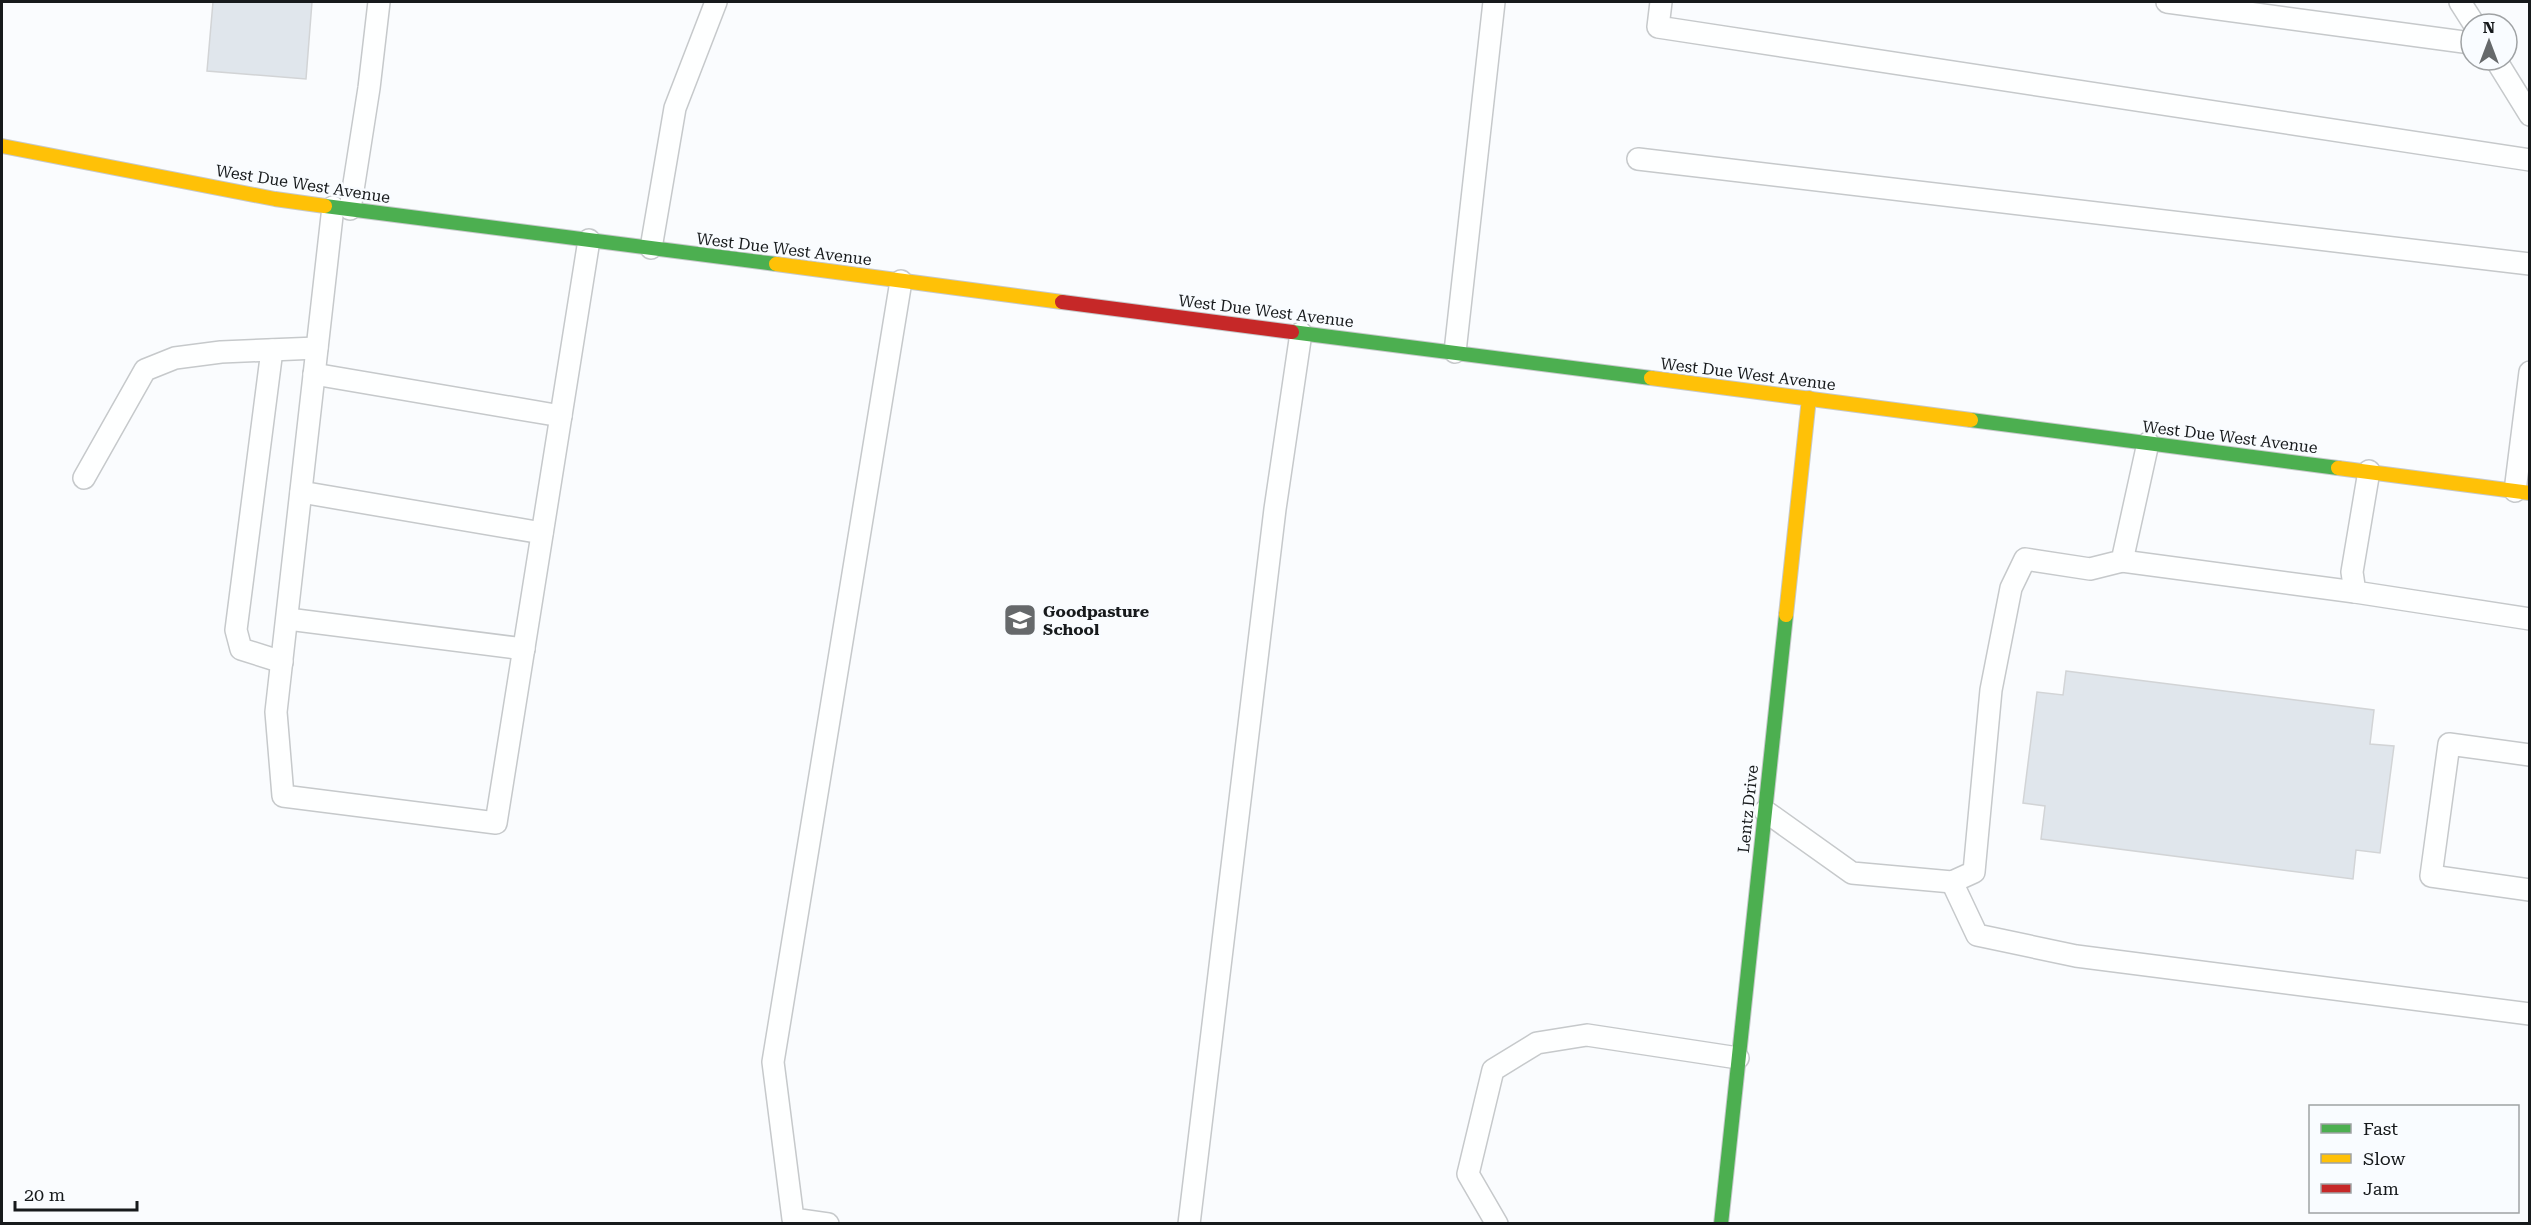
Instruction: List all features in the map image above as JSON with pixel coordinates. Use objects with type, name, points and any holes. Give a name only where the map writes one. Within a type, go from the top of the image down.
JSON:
[{"type":"main road","name":"West Due West Avenue","points":[[2,146],[275,199],[2522,492]]},
{"type":"main road","name":"Lentz Drive","points":[[1721,1224],[1809,398]]},
{"type":"lane","points":[[379,2],[317,348],[276,712],[283,796],[496,823],[589,240]]},
{"type":"lane","points":[[651,248],[675,108],[716,2]]},
{"type":"lane","points":[[1455,352],[1494,2]]},
{"type":"lane","points":[[1660,2],[1658,27],[2529,160]]},
{"type":"lane","points":[[2167,2],[2459,41]]},
{"type":"lane","points":[[2503,72],[2529,116]]},
{"type":"lane","points":[[1638,159],[2529,264]]},
{"type":"lane","points":[[828,1224],[793,1221],[773,1062],[901,280]]},
{"type":"lane","points":[[1189,1224],[1275,509],[1301,333]]},
{"type":"lane","points":[[84,478],[145,370],[175,358],[221,352],[317,348]]},
{"type":"lane","points":[[272,350],[236,630],[241,650],[282,662]]},
{"type":"lane","points":[[2522,492],[2529,372]]},
{"type":"lane","points":[[314,374],[561,416]]},
{"type":"lane","points":[[2122,561],[2148,443]]},
{"type":"lane","points":[[2355,592],[2352,572],[2369,471]]},
{"type":"lane","points":[[301,492],[542,533]]},
{"type":"lane","points":[[1765,811],[1852,873],[1952,882],[1974,872],[1991,690],[2011,588],[2025,559],[2090,569],[2122,561],[2355,592],[2529,619]]},
{"type":"lane","points":[[288,619],[524,650]]},
{"type":"lane","points":[[2529,755],[2450,744],[2431,876],[2529,890]]},
{"type":"lane","points":[[1952,882],[1977,935],[2076,956],[2529,1014]]},
{"type":"lane","points":[[1497,1224],[1468,1174],[1493,1070],[1537,1043],[1587,1035],[1738,1058]]},
{"type":"building","points":[[213,2],[312,2],[306,79],[207,71]]},
{"type":"building","points":[[2066,671],[2374,710],[2370,744],[2394,746],[2380,853],[2356,850],[2353,879],[2041,839],[2045,806],[2023,803],[2037,692],[2063,695]]},
{"type":"traffic: fast","points":[[325,206],[776,264]]},
{"type":"traffic: fast","points":[[1292,332],[1651,378]]},
{"type":"traffic: fast","points":[[1971,420],[2338,468]]},
{"type":"traffic: fast","points":[[1721,1224],[1786,615]]},
{"type":"traffic: slow","points":[[2,146],[275,199],[325,206]]},
{"type":"traffic: slow","points":[[776,264],[1062,302]]},
{"type":"traffic: slow","points":[[1651,378],[1971,420]]},
{"type":"traffic: slow","points":[[1786,615],[1809,398]]},
{"type":"traffic: slow","points":[[2338,468],[2530,493]]},
{"type":"traffic: jam","points":[[1062,302],[1292,332]]},
{"type":"place","name":"Goodpasture School","points":[[1020,620]]}]
